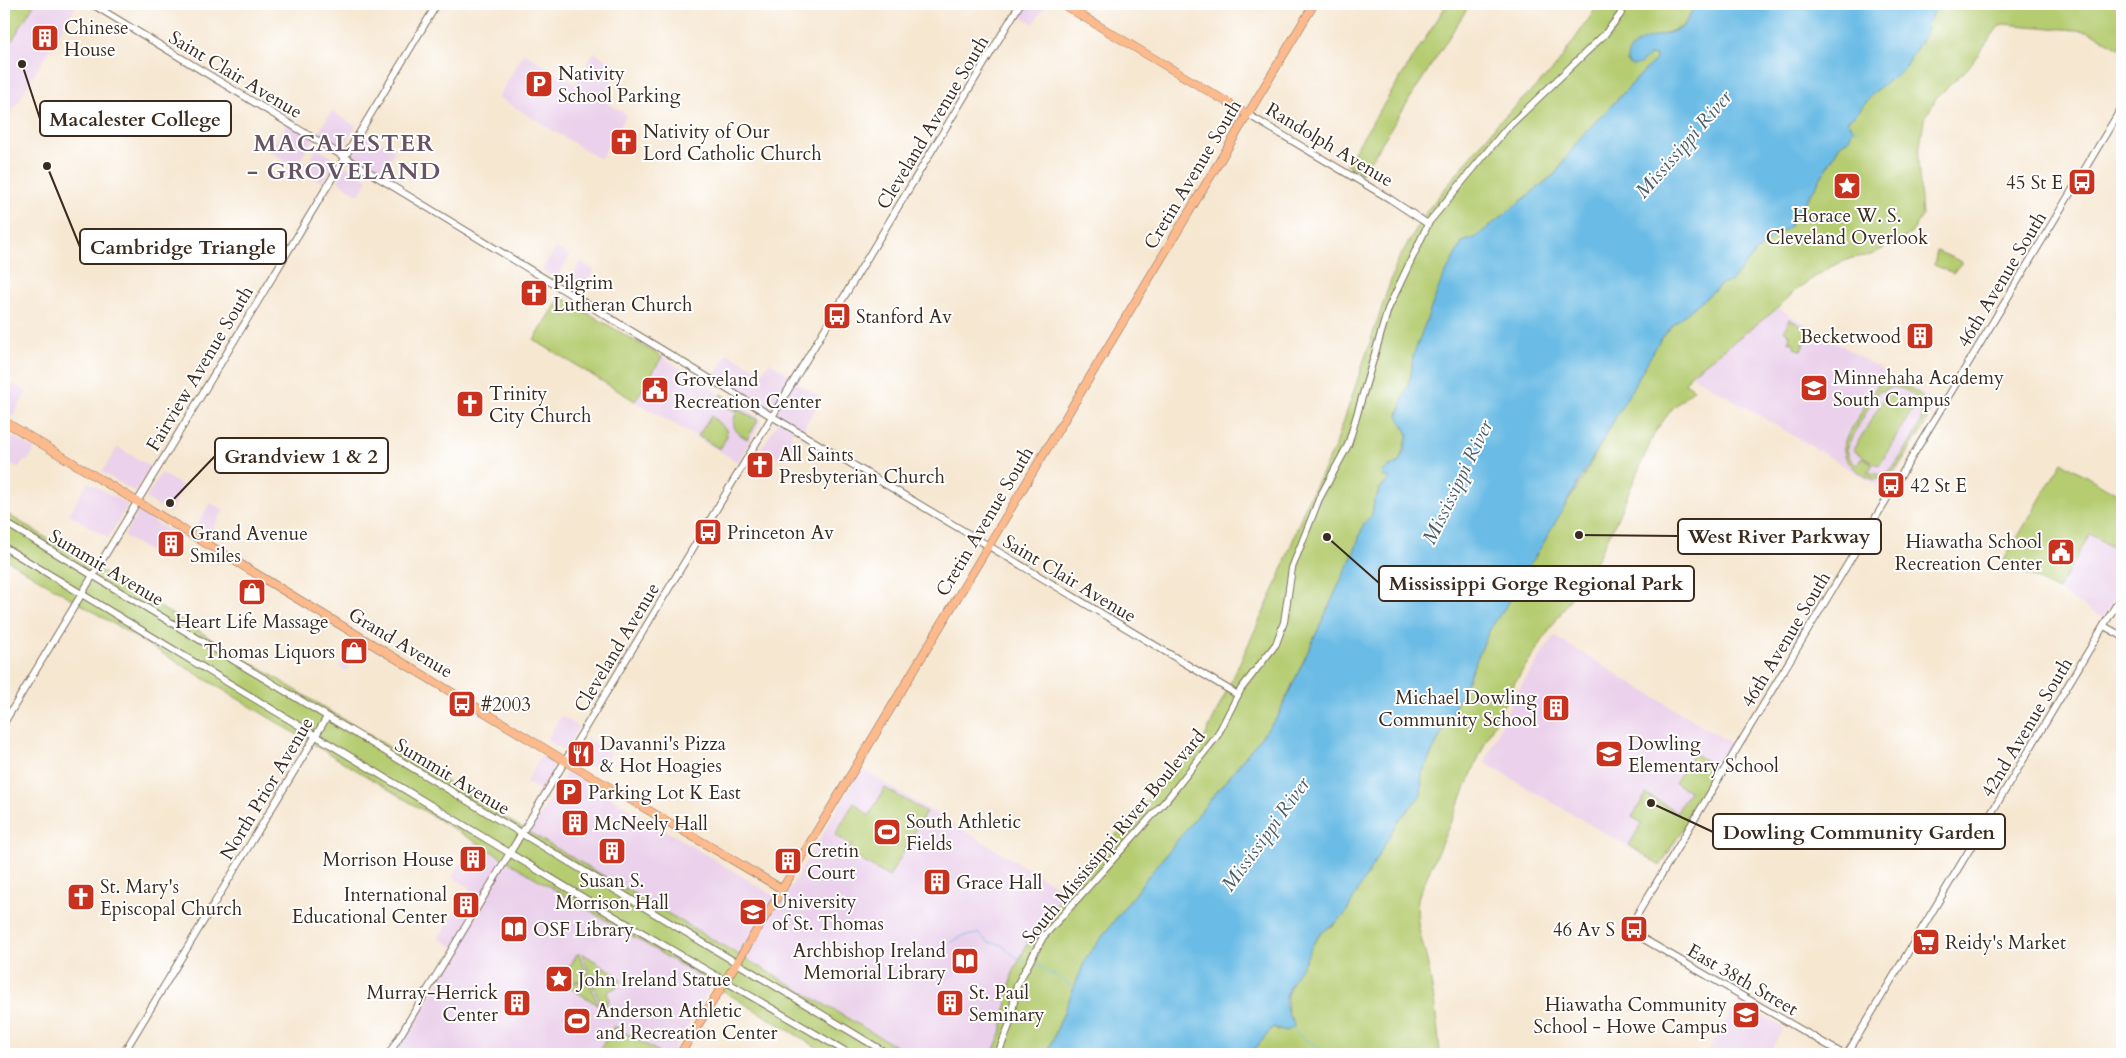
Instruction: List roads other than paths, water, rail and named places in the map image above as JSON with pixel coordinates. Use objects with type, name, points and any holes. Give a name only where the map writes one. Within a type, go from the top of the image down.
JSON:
[{"type":"main road","name":"Randolph Avenue","points":[[1062,4],[1247,114]]},
{"type":"main road","name":"Cretin Avenue South","points":[[680,1054],[782,889],[1314,4]]},
{"type":"main road","name":"Grand Avenue","points":[[4,422],[782,889]]},
{"type":"street","name":"Saint Clair Avenue","points":[[92,4],[772,417],[1238,695]]},
{"type":"street","name":"Fairview Avenue South","points":[[4,723],[437,4]]},
{"type":"street","name":"Cleveland Avenue South","points":[[869,256],[1020,4]]},
{"type":"street","name":"South Mississippi River Boulevard","points":[[998,1054],[1010,1023],[1013,999],[1022,974],[1035,950],[1059,918],[1168,798],[1217,736],[1238,695],[1276,644],[1284,622],[1292,568],[1319,499],[1348,445],[1388,308],[1429,222],[1506,129],[1605,34],[1620,15],[1625,4]]},
{"type":"street","name":"46th Avenue South","points":[[1628,930],[2122,107]]},
{"type":"street","name":"Randolph Avenue","points":[[1247,114],[1429,222]]},
{"type":"street","name":"Cleveland Avenue","points":[[389,1054],[869,256]]},
{"type":"street","name":"Summit Avenue","points":[[4,522],[888,1054]]},
{"type":"street","name":"Summit Avenue","points":[[4,547],[511,853],[850,1054]]},
{"type":"street","name":"42nd Avenue South","points":[[1847,1054],[2122,595]]},
{"type":"street","points":[[2104,626],[2122,636]]},
{"type":"street","name":"North Prior Avenue","points":[[123,1054],[327,717]]},
{"type":"street","name":"East 38th Street","points":[[1628,930],[1843,1054]]},
{"type":"water","name":"Mississippi River","points":[[1696,4],[1939,4],[1928,22],[1925,35],[1901,72],[1877,89],[1858,112],[1847,121],[1853,127],[1849,139],[1840,145],[1816,186],[1787,229],[1778,233],[1756,252],[1731,282],[1723,283],[1674,324],[1660,340],[1543,544],[1529,565],[1529,573],[1490,629],[1464,688],[1422,773],[1421,795],[1398,821],[1345,914],[1318,936],[1304,964],[1291,983],[1286,998],[1286,1005],[1288,1014],[1294,1024],[1293,1028],[1286,1031],[1273,1027],[1251,1054],[1047,1054],[1086,958],[1142,884],[1278,716],[1355,550],[1364,523],[1372,515],[1374,501],[1381,488],[1391,478],[1383,477],[1382,472],[1399,462],[1404,451],[1408,435],[1398,415],[1411,375],[1413,356],[1440,284],[1462,242],[1476,237],[1555,174],[1580,138],[1656,59],[1656,56],[1650,55],[1640,64],[1632,66],[1627,62],[1628,53],[1632,47],[1639,42],[1682,27]]},
{"type":"waterway","points":[[1853,128],[1859,131]]},
{"type":"waterway","points":[[1887,211],[1893,224]]},
{"type":"waterway","points":[[950,943],[962,936],[979,934],[988,942],[1002,945],[1016,957],[1026,962]]},
{"type":"waterway","points":[[1032,964],[1041,966],[1048,973],[1057,976],[1074,988]]},
{"type":"waterway","points":[[1292,1028],[1304,1039],[1321,1048],[1326,1054]]},
{"type":"waterway","points":[[1349,1054],[1365,1051],[1368,1054]]},
{"type":"place","name":"Chinese House","points":[[45,38]]},
{"type":"place","name":"Macalester College","points":[[22,64]]},
{"type":"place","name":"Nativity School Parking","points":[[539,84]]},
{"type":"place","name":"Nativity of Our Lord Catholic Church","points":[[624,142]]},
{"type":"place","name":"Cambridge Triangle","points":[[47,166]]},
{"type":"place","name":"45 St E","points":[[2082,182]]},
{"type":"place","name":"Horace W. S. Cleveland Overlook","points":[[1847,186]]},
{"type":"place","name":"Pilgrim Lutheran Church","points":[[534,293]]},
{"type":"place","name":"Stanford Av","points":[[837,316]]},
{"type":"place","name":"Becketwood","points":[[1920,336]]},
{"type":"place","name":"Minnehaha Academy South Campus","points":[[1814,388]]},
{"type":"place","name":"Groveland Recreation Center","points":[[655,390]]},
{"type":"place","name":"Trinity City Church","points":[[470,404]]},
{"type":"place","name":"All Saints Presbyterian Church","points":[[760,465]]},
{"type":"place","name":"42 St E","points":[[1891,485]]},
{"type":"place","name":"Grandview 1 & 2","points":[[170,503]]},
{"type":"place","name":"Princeton Av","points":[[708,532]]},
{"type":"place","name":"West River Parkway","points":[[1579,535]]},
{"type":"place","name":"Mississippi Gorge Regional Park","points":[[1327,537]]},
{"type":"place","name":"Grand Avenue Smiles","points":[[171,544]]},
{"type":"place","name":"Hiawatha School Recreation Center","points":[[2061,552]]},
{"type":"place","name":"Heart Life Massage","points":[[252,592]]},
{"type":"place","name":"Thomas Liquors","points":[[354,651]]},
{"type":"place","name":"#2003","points":[[462,704]]},
{"type":"place","name":"Michael Dowling Community School","points":[[1556,708]]},
{"type":"place","name":"Davanni's Pizza & Hot Hoagies","points":[[581,754]]},
{"type":"place","name":"Dowling Elementary School","points":[[1609,754]]},
{"type":"place","name":"Parking Lot K East","points":[[569,792]]},
{"type":"place","name":"Dowling Community Garden","points":[[1651,803]]},
{"type":"place","name":"McNeely Hall","points":[[575,823]]},
{"type":"place","name":"South Athletic Fields","points":[[887,832]]},
{"type":"place","name":"Susan S. Morrison Hall","points":[[612,851]]},
{"type":"place","name":"Morrison House","points":[[473,859]]},
{"type":"place","name":"Cretin Court","points":[[788,861]]},
{"type":"place","name":"Grace Hall","points":[[937,882]]},
{"type":"place","name":"St. Mary's Episcopal Church","points":[[81,897]]},
{"type":"place","name":"International Educational Center","points":[[466,905]]},
{"type":"place","name":"University of St. Thomas","points":[[753,912]]},
{"type":"place","name":"OSF Library","points":[[514,929]]},
{"type":"place","name":"46 Av S","points":[[1634,929]]},
{"type":"place","name":"Reidy's Market","points":[[1926,942]]},
{"type":"place","name":"Archbishop Ireland Memorial Library","points":[[965,961]]},
{"type":"place","name":"John Ireland Statue","points":[[559,979]]},
{"type":"place","name":"Murray-Herrick Center","points":[[517,1003]]},
{"type":"place","name":"St. Paul Seminary","points":[[950,1003]]},
{"type":"place","name":"Hiawatha Community School - Howe Campus","points":[[1746,1015]]},
{"type":"place","name":"Anderson Athletic and Recreation Center","points":[[577,1021]]},
{"type":"district","name":"MACALESTER - GROVELAND","points":[[344,157]]}]
